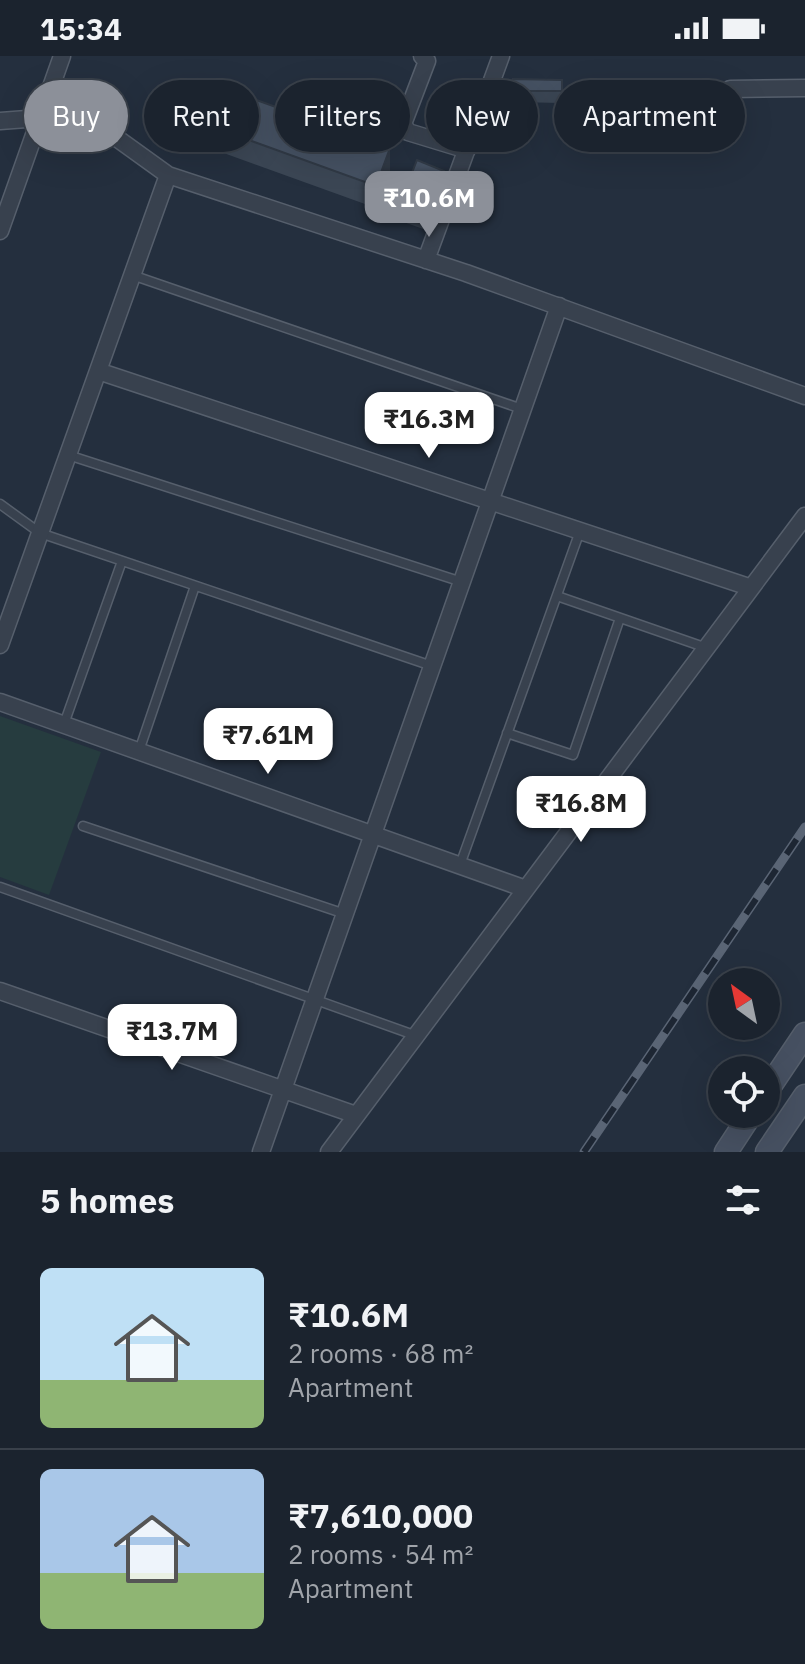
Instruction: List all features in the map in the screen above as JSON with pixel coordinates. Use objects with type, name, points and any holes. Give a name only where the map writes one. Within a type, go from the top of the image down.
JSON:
[{"type":"street","points":[[54,80],[62,56]]},
{"type":"street","points":[[422,56],[427,61],[403,124],[408,132],[426,137]]},
{"type":"street","points":[[492,80],[501,56]]},
{"type":"street","points":[[745,89],[805,88]]},
{"type":"street","points":[[0,121],[24,119]]},
{"type":"street","points":[[128,146],[168,175],[559,306],[805,396]]},
{"type":"street","points":[[0,231],[28,152]]},
{"type":"street","points":[[426,260],[466,152]]},
{"type":"street","points":[[0,645],[168,175]]},
{"type":"street","points":[[261,1152],[559,306]]},
{"type":"street","points":[[98,371],[749,587]]},
{"type":"street","points":[[329,1152],[523,888],[805,516]]},
{"type":"street","points":[[0,702],[523,888]]},
{"type":"street","points":[[0,991],[356,1115]]},
{"type":"street","points":[[780,1071],[805,1034]]},
{"type":"street","points":[[767,1152],[805,1096]]},
{"type":"street","points":[[726,1152],[742,1128]]},
{"type":"lane","points":[[132,275],[522,409]]},
{"type":"lane","points":[[68,455],[462,582]]},
{"type":"lane","points":[[0,504],[40,533],[432,666]]},
{"type":"lane","points":[[460,865],[580,531]]},
{"type":"lane","points":[[64,724],[122,561]]},
{"type":"lane","points":[[139,751],[195,586]]},
{"type":"lane","points":[[557,596],[704,647]]},
{"type":"lane","points":[[507,733],[573,755],[620,618]]},
{"type":"lane","points":[[83,826],[345,914]]},
{"type":"lane","points":[[0,887],[414,1035]]},
{"type":"green space","points":[[0,716],[101,752],[49,895],[0,877]]},
{"type":"building","points":[[513,79],[562,80],[554,80],[554,91],[538,91],[538,80]]},
{"type":"building","points":[[259,101],[275,107],[275,150],[259,144]]},
{"type":"building","points":[[282,152],[389,152],[376,186]]},
{"type":"building","points":[[417,160],[444,171],[426,219],[398,208]]},
{"type":"railway","points":[[584,1152],[805,827]]}]
